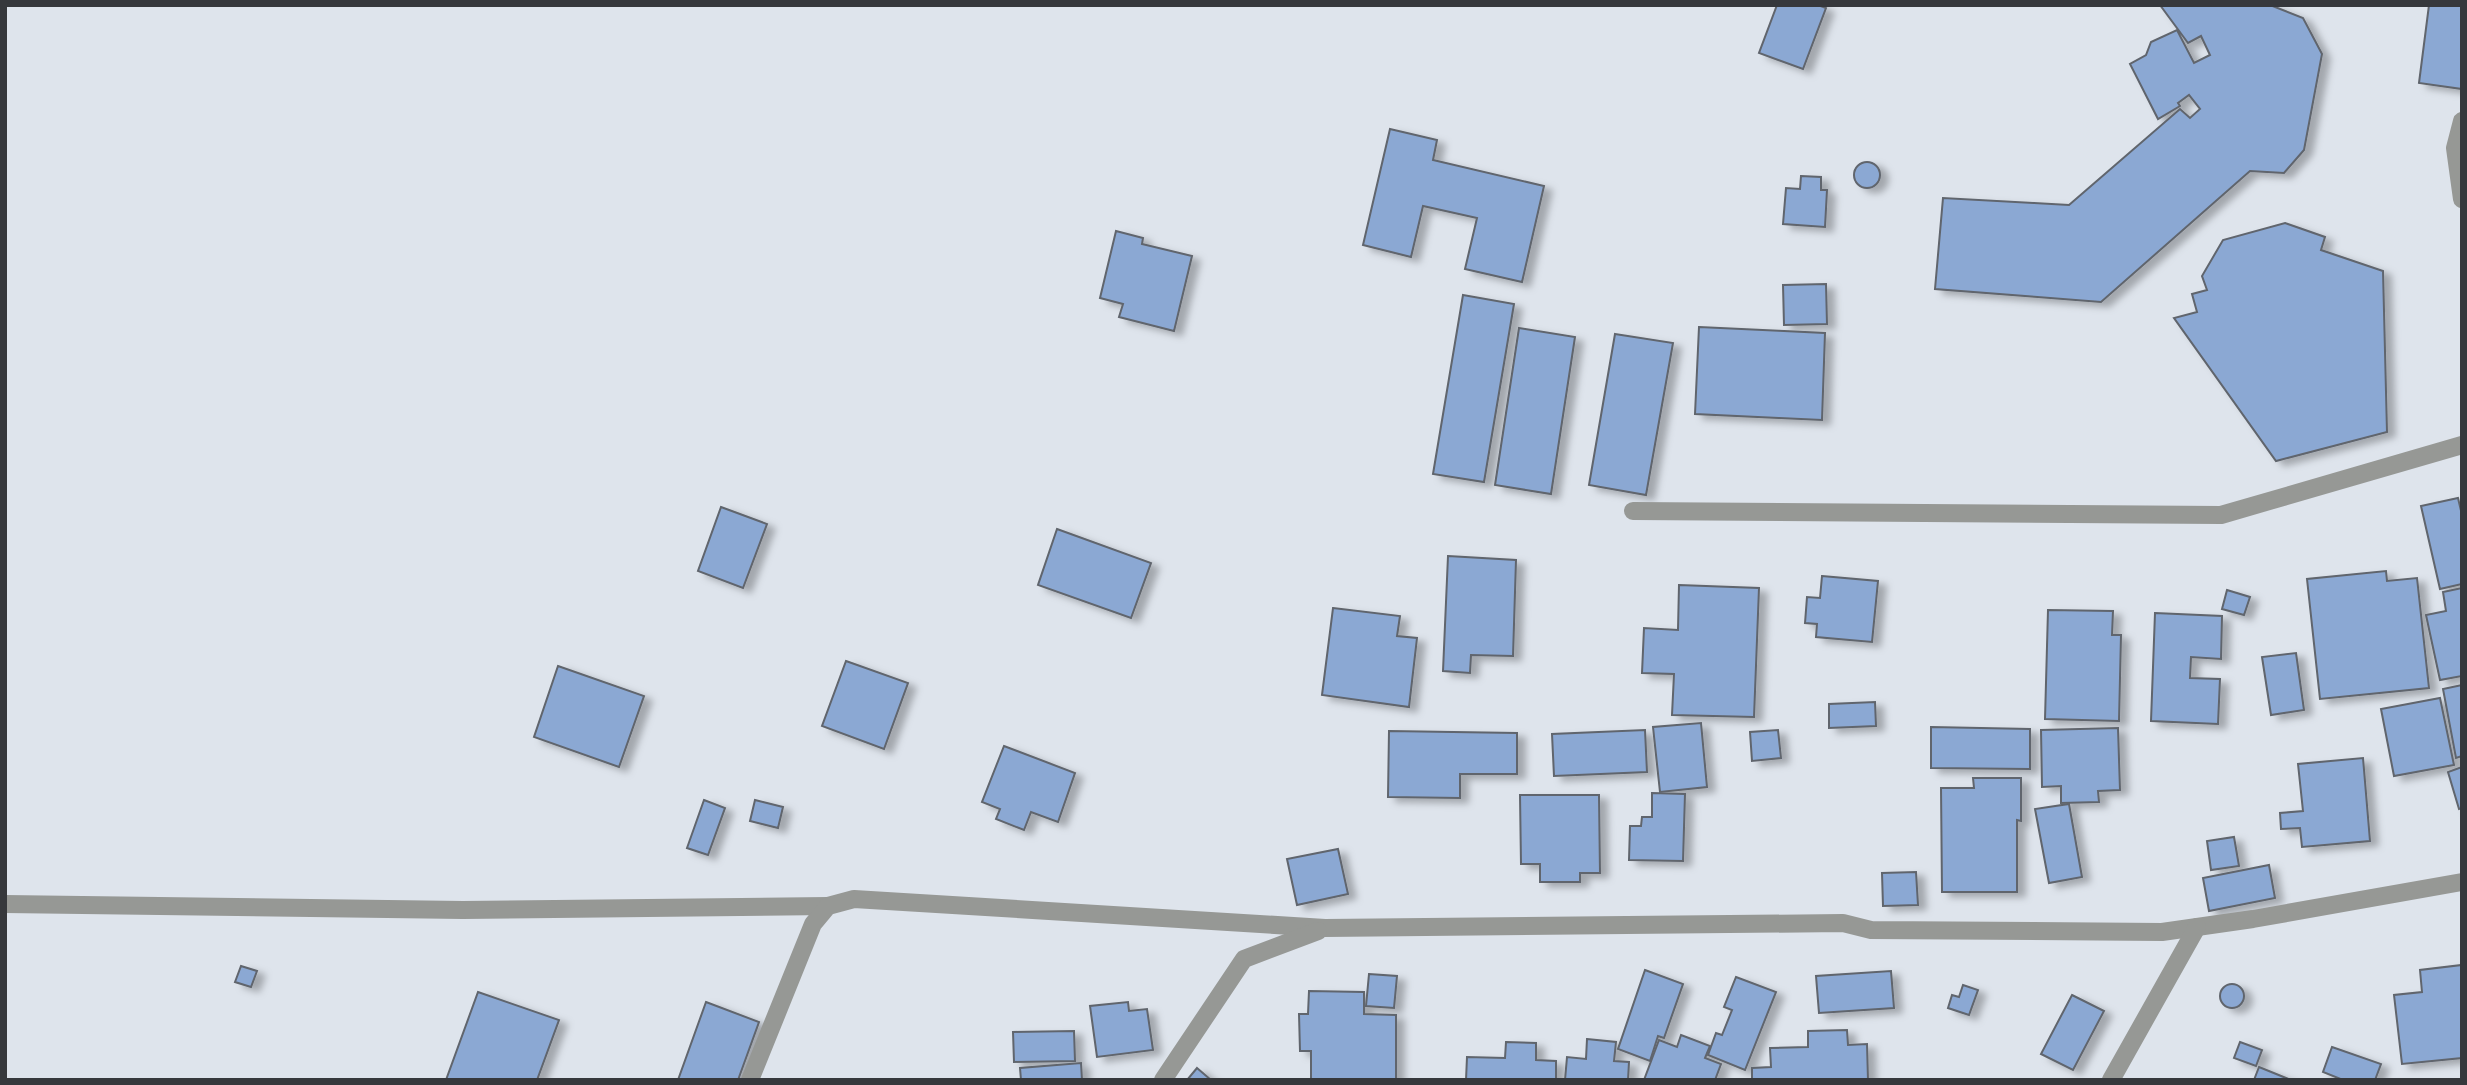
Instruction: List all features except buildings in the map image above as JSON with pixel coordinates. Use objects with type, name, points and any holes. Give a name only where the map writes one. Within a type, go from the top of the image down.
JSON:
[{"type":"street","points":[[2462,121],[2455,148],[2462,199]]},
{"type":"street","points":[[1633,512],[2221,515],[2462,445]]},
{"type":"street","points":[[5,904],[463,910],[828,906],[854,899],[1325,928],[1843,923],[1871,930],[2162,932],[2462,882]]},
{"type":"street","points":[[750,1080],[813,924],[828,906]]},
{"type":"street","points":[[2111,1080],[2197,927]]},
{"type":"street","points":[[1163,1080],[1244,958],[1325,928]]}]
